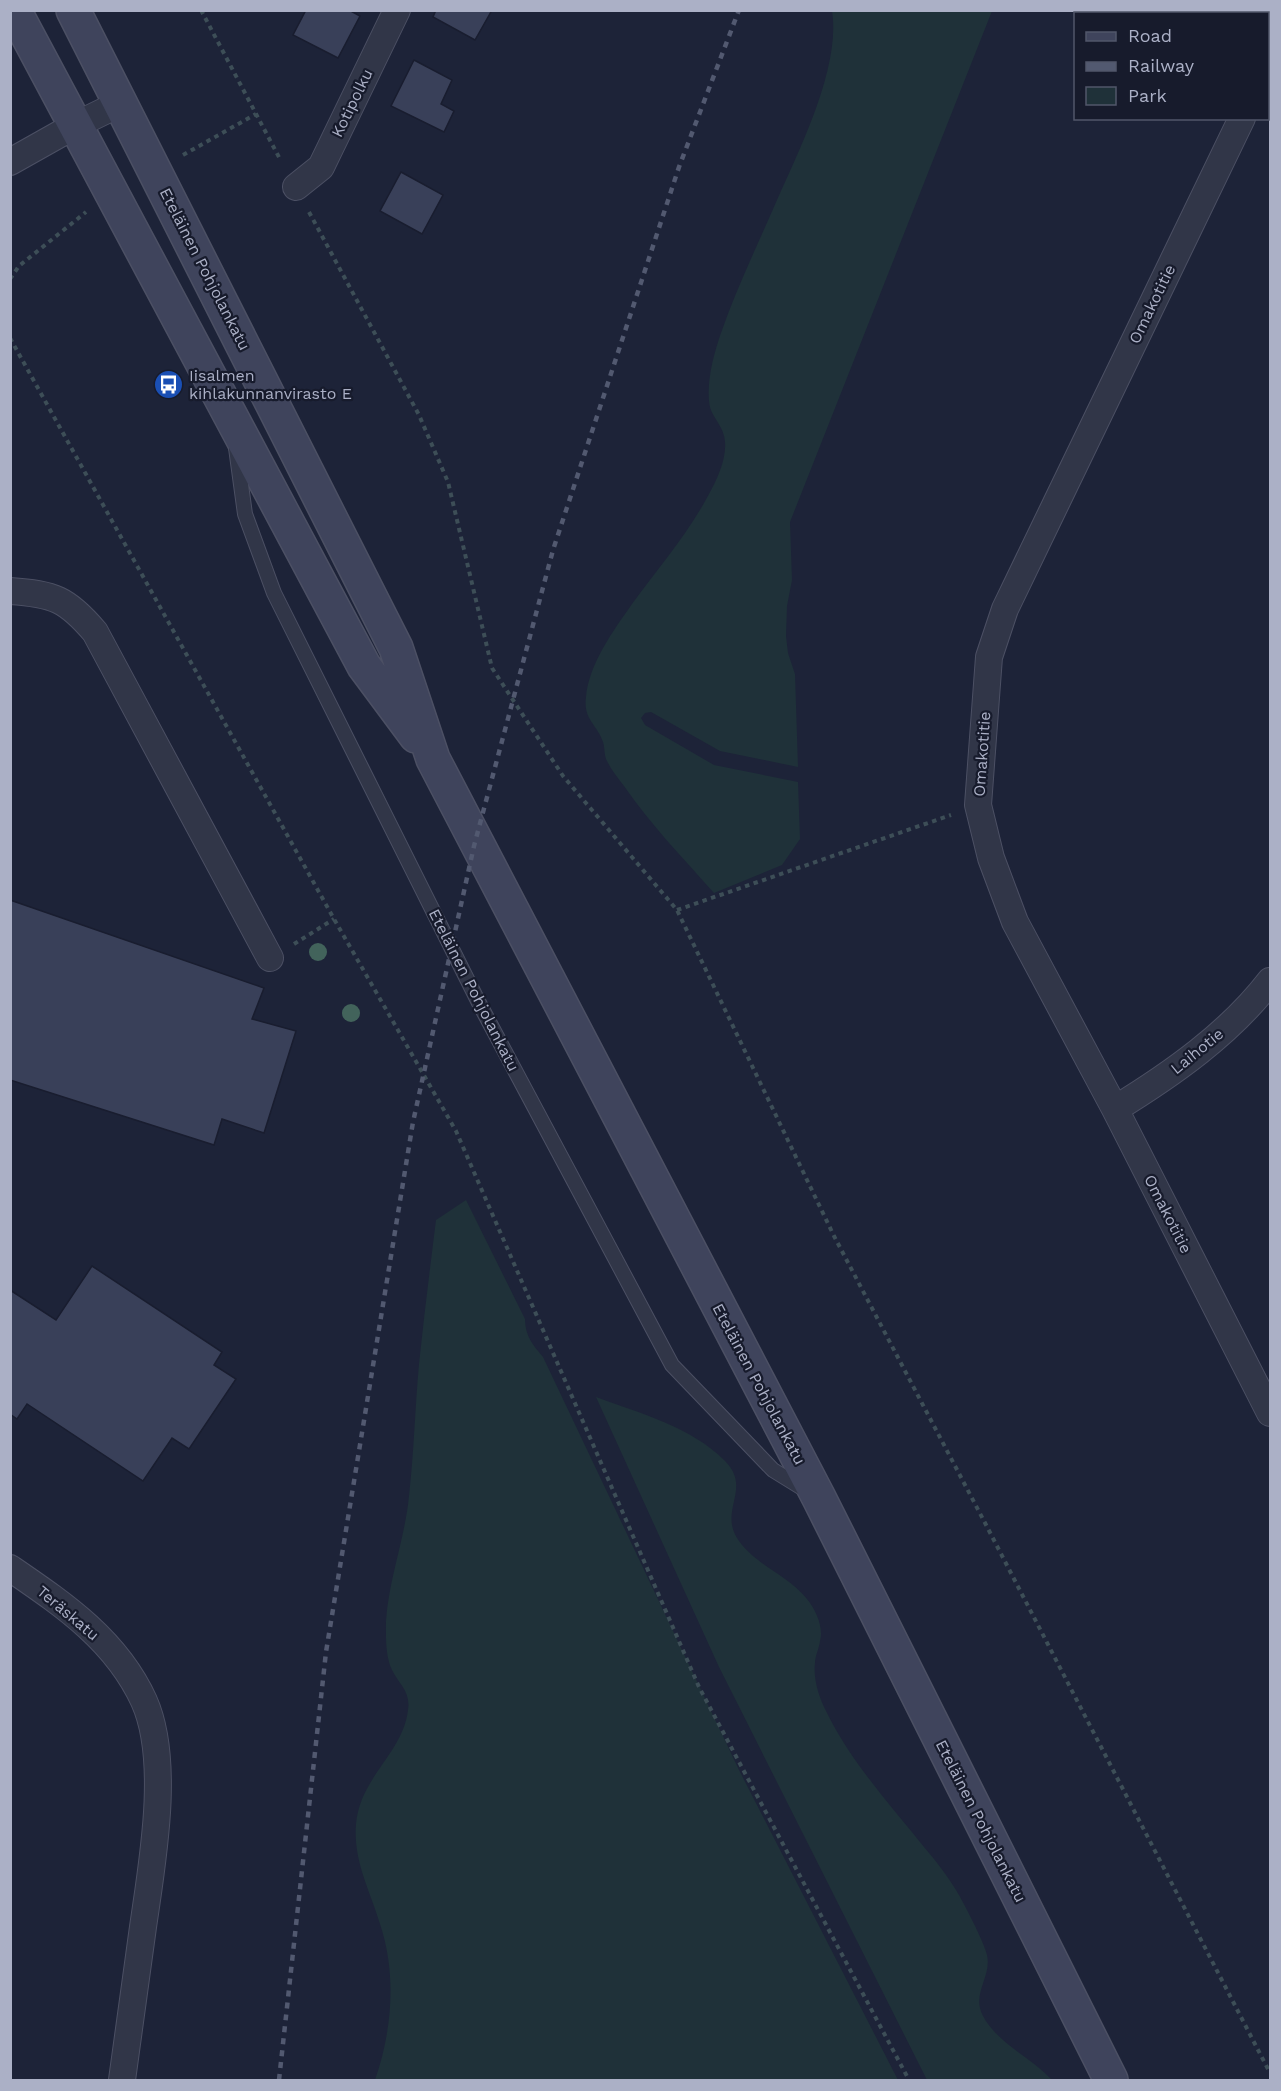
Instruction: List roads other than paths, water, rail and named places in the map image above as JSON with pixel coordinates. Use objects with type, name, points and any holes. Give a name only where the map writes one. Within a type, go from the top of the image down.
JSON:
[{"type":"main road","name":"Eteläinen Pohjolankatu","points":[[14,10],[364,666],[433,759],[819,1498],[1111,2080]]},
{"type":"main road","name":"Eteläinen Pohjolankatu","points":[[73,10],[396,648],[433,759]]},
{"type":"street","name":"Kotipolku","points":[[296,187],[321,167],[397,10]]},
{"type":"street","points":[[10,162],[121,103]]},
{"type":"street","name":"Omakotitie","points":[[1241,120],[1005,609],[989,657],[978,805],[991,858],[1015,922],[1115,1109],[1270,1413]]},
{"type":"street","points":[[10,591],[54,597],[78,612],[95,632],[270,958]]},
{"type":"street","name":"Laihotie","points":[[1115,1109],[1151,1087],[1210,1042],[1252,1005],[1270,981]]},
{"type":"street","name":"Teräskatu","points":[[10,1568],[94,1630],[121,1664],[144,1702],[154,1738],[158,1778],[154,1849],[122,2080]]},
{"type":"lane","name":"Eteläinen Pohjolankatu","points":[[232,419],[245,514],[274,593],[479,1003],[672,1365],[773,1470],[819,1498]]},
{"type":"railway","points":[[279,2080],[326,1652],[413,1122],[474,846],[553,550],[679,167],[739,10]]},
{"type":"place","name":"Iisalmen kihlakunnanvirasto E","points":[[168,384]]}]
